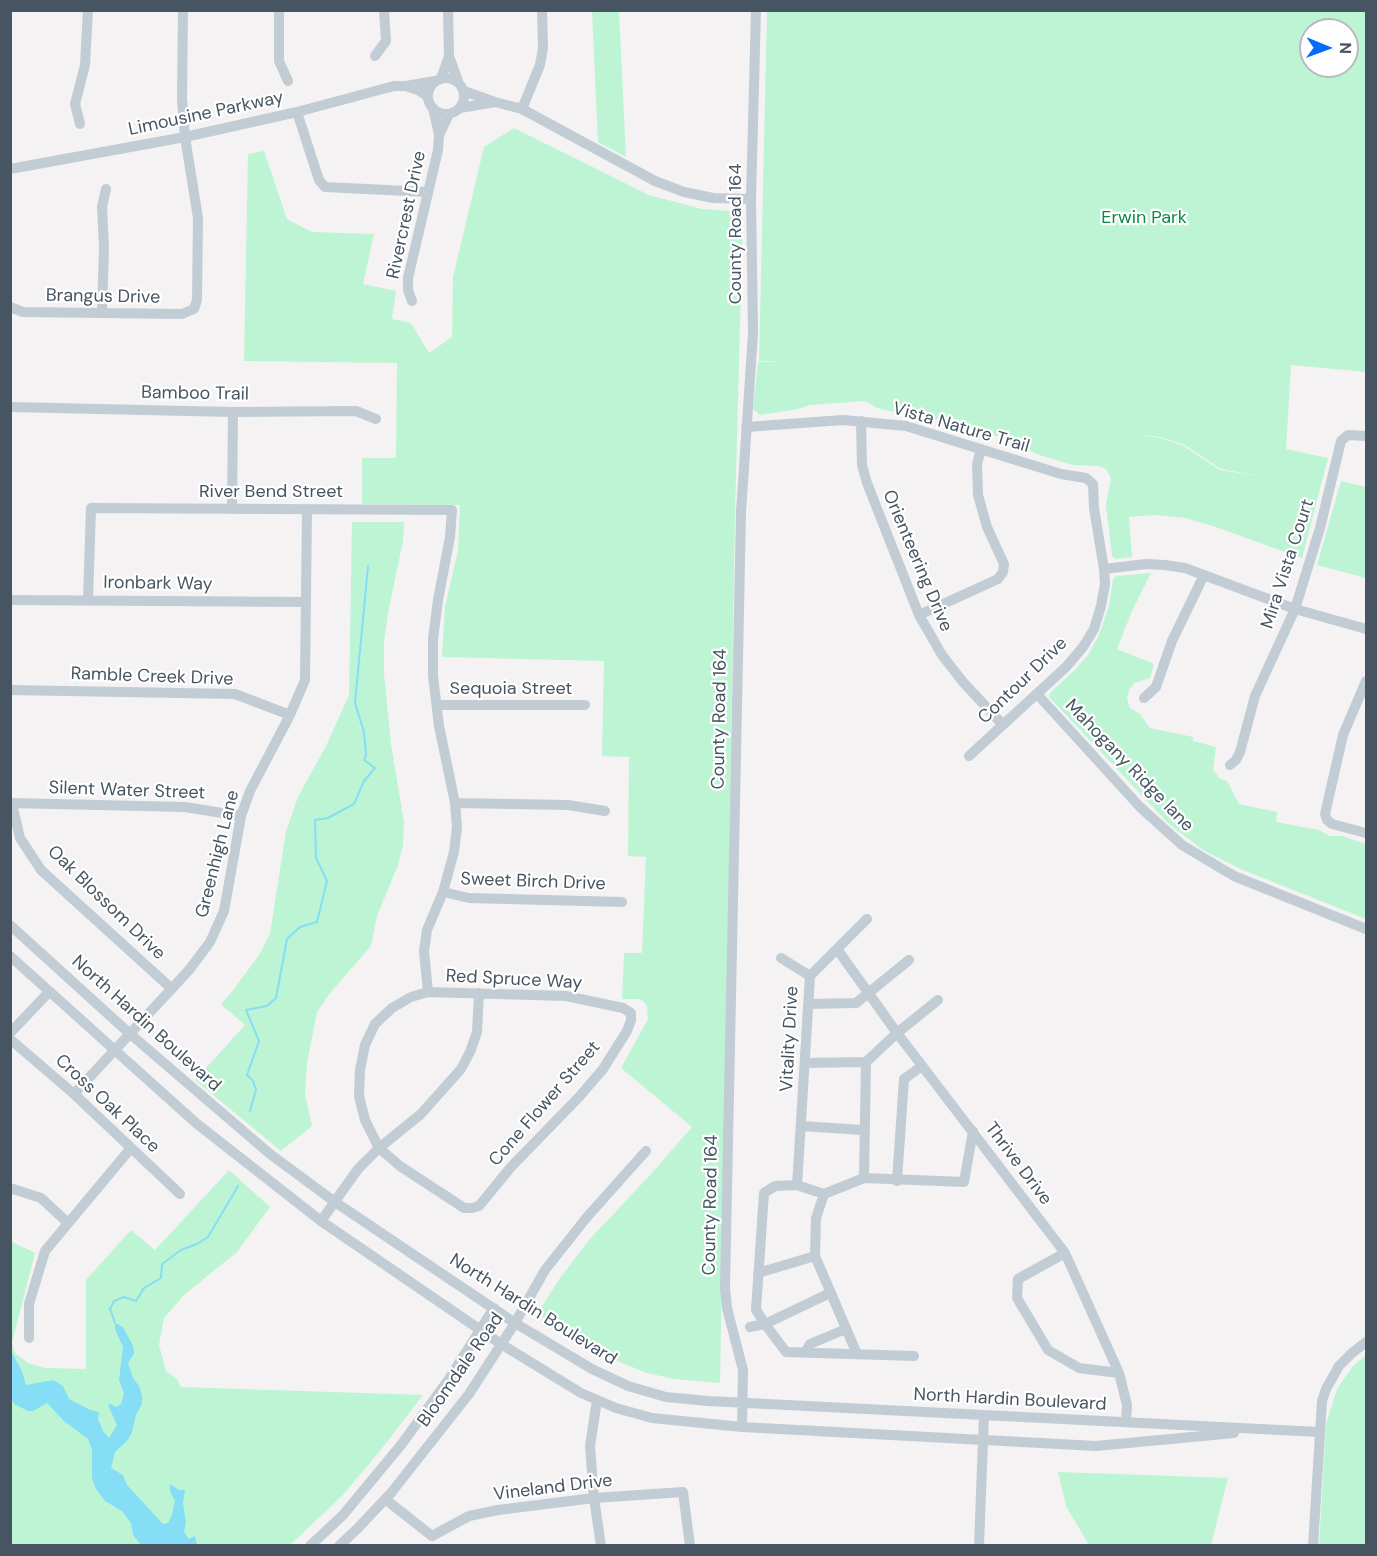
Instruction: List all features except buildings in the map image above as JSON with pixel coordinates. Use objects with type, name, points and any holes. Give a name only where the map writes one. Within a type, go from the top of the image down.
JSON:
[{"type":"street","points":[[80,124],[75,104],[86,65],[88,10]]},
{"type":"street","points":[[183,10],[182,99],[185,137]]},
{"type":"street","points":[[279,10],[279,61],[288,81]]},
{"type":"street","points":[[375,56],[386,41],[384,10]]},
{"type":"street","points":[[448,10],[450,56],[458,81],[464,91],[460,108]]},
{"type":"street","points":[[522,109],[540,65],[543,48],[542,10]]},
{"type":"street","name":"County Road 164","points":[[742,1427],[743,1370],[727,1308],[725,1288],[741,524],[753,333],[751,199],[756,10]]},
{"type":"street","points":[[428,97],[429,91],[438,80],[450,56]]},
{"type":"street","points":[[438,80],[447,78],[458,81]]},
{"type":"street","name":"Limousine Parkway","points":[[10,170],[185,137],[297,112],[394,86],[438,80]]},
{"type":"street","points":[[406,86],[428,97],[433,108],[443,114],[449,114],[460,108],[495,102]]},
{"type":"street","points":[[464,91],[522,109],[655,181],[684,192],[713,198],[751,199]]},
{"type":"street","name":"Rivercrest Drive","points":[[412,302],[408,290],[408,278],[438,150],[439,135],[433,108]]},
{"type":"street","points":[[297,112],[319,180],[326,187],[428,192]]},
{"type":"street","name":"Rivercrest Drive","points":[[439,135],[449,114]]},
{"type":"street","name":"Brangus Drive","points":[[11,307],[23,312],[182,314],[194,309],[197,300],[198,218],[185,137]]},
{"type":"street","points":[[102,312],[104,247],[102,207],[106,189]]},
{"type":"street","name":"Bamboo Trail","points":[[10,407],[233,412],[356,411],[376,419]]},
{"type":"street","points":[[232,509],[233,412]]},
{"type":"street","name":"Vista Nature Trail","points":[[746,427],[823,420],[906,426],[1061,474],[1086,478],[1093,484]]},
{"type":"street","name":"Orienteering Drive","points":[[861,421],[862,465],[867,483],[919,615],[942,655],[963,682],[1003,725]]},
{"type":"street","name":"Mira Vista Court","points":[[1230,765],[1240,752],[1255,696],[1295,609],[1322,519],[1339,445],[1344,436],[1366,436]]},
{"type":"street","points":[[919,615],[998,579],[1003,572],[1004,564],[987,526],[978,495],[977,464],[981,449]]},
{"type":"street","name":"Contour Drive","points":[[969,756],[1066,667],[1083,647],[1094,629],[1105,584],[1094,508],[1093,484]]},
{"type":"street","name":"River Bend Street","points":[[88,600],[91,508],[452,510],[450,537],[433,639],[433,676],[437,705]]},
{"type":"street","name":"Greenhigh Lane","points":[[74,1094],[172,989],[210,942],[224,911],[241,816],[250,791],[290,715],[305,680],[307,509]]},
{"type":"street","points":[[1104,569],[1146,564],[1185,568],[1295,609],[1366,629]]},
{"type":"street","points":[[1144,698],[1156,687],[1172,641],[1204,575]]},
{"type":"street","name":"Ironbark Way","points":[[10,600],[305,602]]},
{"type":"street","points":[[1366,681],[1337,756],[1325,814],[1332,824],[1366,833]]},
{"type":"street","name":"Ramble Creek Drive","points":[[10,690],[235,694],[290,715]]},
{"type":"street","name":"Mahogany Ridge lane","points":[[1037,694],[1140,807],[1182,845],[1234,876],[1366,928]]},
{"type":"street","points":[[379,1148],[365,1120],[359,1096],[364,1045],[375,1024],[392,1008],[411,997],[428,992],[424,951],[427,930],[443,892],[454,852],[457,827],[455,803],[437,705]]},
{"type":"street","name":"Sequoia Street","points":[[437,705],[585,705]]},
{"type":"street","name":"Silent Water Street","points":[[11,803],[185,807],[241,816]]},
{"type":"street","name":"Oak Blossom Drive","points":[[11,803],[20,838],[41,870],[172,989]]},
{"type":"street","points":[[455,803],[568,806],[605,811]]},
{"type":"street","name":"Sweet Birch Drive","points":[[443,892],[470,898],[622,902]]},
{"type":"street","name":"Vitality Drive","points":[[797,1185],[810,975],[867,919]]},
{"type":"street","name":"North Hardin Boulevard","points":[[10,925],[129,1033],[270,1154],[335,1202],[515,1323],[592,1369],[628,1386],[666,1397],[743,1403],[1319,1432]]},
{"type":"street","name":"Thrive Drive","points":[[837,949],[897,1033],[1065,1253],[1119,1373],[1127,1405],[1126,1422]]},
{"type":"street","name":"North Hardin Boulevard","points":[[10,956],[196,1123],[321,1221],[501,1344],[581,1392],[616,1408],[652,1418],[742,1427],[1096,1446],[1266,1430]]},
{"type":"street","points":[[781,958],[810,975]]},
{"type":"street","points":[[808,1004],[856,1003],[909,960]]},
{"type":"street","points":[[10,1033],[49,992]]},
{"type":"street","name":"Red Spruce Way","points":[[428,992],[566,996],[623,1008],[631,1013]]},
{"type":"street","points":[[321,1221],[358,1169],[379,1148],[421,1114],[461,1069],[477,1032],[479,993]]},
{"type":"street","points":[[805,1063],[866,1062],[938,1000]]},
{"type":"street","name":"Cone Flower Street","points":[[379,1148],[400,1166],[464,1208],[479,1206],[511,1167],[603,1069],[627,1031],[631,1013]]},
{"type":"street","name":"Cross Oak Place","points":[[10,1039],[74,1094],[180,1194]]},
{"type":"street","points":[[864,1178],[863,1130],[866,1062]]},
{"type":"street","points":[[897,1181],[903,1079],[922,1066]]},
{"type":"street","points":[[801,1126],[863,1130]]},
{"type":"street","points":[[914,1356],[786,1352],[756,1310],[764,1193],[775,1186],[797,1185],[824,1194],[864,1178],[964,1182],[973,1131]]},
{"type":"street","points":[[29,1338],[29,1304],[45,1251],[131,1148]]},
{"type":"street","name":"Bloomdale Road","points":[[339,1545],[385,1499],[469,1394],[515,1323],[545,1270],[587,1217],[646,1151]]},
{"type":"street","points":[[10,1188],[41,1198],[68,1223]]},
{"type":"street","points":[[824,1194],[816,1218],[815,1256],[857,1354]]},
{"type":"street","points":[[1065,1253],[1018,1279],[1017,1298],[1048,1350],[1079,1368],[1119,1373]]},
{"type":"street","points":[[758,1274],[815,1256]]},
{"type":"street","points":[[750,1327],[765,1324],[830,1293]]},
{"type":"street","name":"Bloomdale Road","points":[[310,1545],[343,1515],[401,1445],[449,1379],[494,1308]]},
{"type":"street","points":[[805,1353],[810,1344],[846,1329]]},
{"type":"street","points":[[1313,1545],[1322,1401],[1339,1366],[1366,1342]]},
{"type":"street","points":[[597,1400],[590,1446],[601,1545]]},
{"type":"street","points":[[979,1545],[984,1415]]},
{"type":"street","name":"Vineland Drive","points":[[385,1499],[432,1536],[469,1516],[498,1510],[594,1498],[683,1492],[690,1545]]},
{"type":"green space","points":[[592,11],[619,11],[626,157],[598,142]]},
{"type":"green space","name":"Erwin Park","points":[[767,11],[1366,11],[1366,372],[1291,365],[1286,449],[1328,458],[1302,558],[1213,526],[1185,518],[1156,515],[1129,517],[1132,557],[1116,559],[1112,556],[1106,505],[1111,478],[1106,469],[1098,466],[1073,465],[1039,455],[999,436],[957,428],[919,413],[877,408],[865,401],[810,405],[760,415],[753,409],[758,362],[783,362],[759,361]],"holes":[[[1135,434],[1160,437],[1183,444],[1221,469],[1265,477],[1220,470],[1182,445],[1160,438]]]},
{"type":"green space","points":[[514,128],[649,195],[702,209],[743,212],[735,512],[720,1383],[674,1379],[647,1373],[617,1361],[537,1314],[560,1278],[589,1240],[692,1127],[621,1068],[648,1019],[644,1002],[639,999],[622,999],[624,953],[642,953],[646,857],[628,856],[629,757],[602,756],[604,661],[442,657],[445,607],[458,550],[460,505],[362,504],[362,458],[396,458],[397,363],[244,361],[248,154],[264,151],[287,219],[312,232],[374,234],[363,284],[396,291],[392,319],[411,323],[429,353],[452,337],[453,277],[484,147]]},
{"type":"green space","points":[[1341,481],[1366,487],[1366,578],[1317,565]]},
{"type":"green space","points":[[352,522],[404,522],[403,541],[384,642],[384,674],[391,744],[404,822],[403,846],[398,865],[377,916],[371,946],[330,993],[317,1012],[307,1063],[305,1094],[312,1126],[281,1151],[195,1080],[245,1025],[221,1004],[259,955],[270,934],[286,831],[298,797],[326,746],[349,695]]},
{"type":"green space","points":[[1151,573],[1132,611],[1117,649],[1154,664],[1150,678],[1135,683],[1130,688],[1127,698],[1130,708],[1140,714],[1150,728],[1193,737],[1193,741],[1216,747],[1213,769],[1219,778],[1227,781],[1239,804],[1277,812],[1276,822],[1319,830],[1330,836],[1342,836],[1366,844],[1366,919],[1243,870],[1206,852],[1169,824],[1049,697],[1050,693],[1088,655],[1098,637],[1109,606],[1113,579],[1116,576]]},
{"type":"green space","points":[[229,1170],[270,1207],[237,1252],[184,1295],[164,1318],[159,1345],[166,1371],[177,1379],[181,1387],[423,1395],[342,1496],[290,1545],[11,1545],[10,1241],[35,1253],[12,1343],[15,1353],[28,1363],[44,1368],[86,1369],[86,1280],[131,1230],[155,1250]]},
{"type":"green space","points":[[1366,1355],[1366,1545],[1319,1546],[1326,1424],[1337,1389],[1353,1366]]},
{"type":"green space","points":[[1058,1472],[1228,1478],[1211,1545],[1089,1545],[1066,1506]]},
{"type":"water","points":[[115,1323],[123,1327],[133,1346],[134,1354],[128,1363],[133,1378],[139,1386],[142,1404],[128,1440],[115,1452],[111,1468],[123,1475],[127,1485],[163,1524],[168,1523],[175,1501],[170,1491],[170,1484],[179,1490],[185,1490],[184,1532],[189,1539],[195,1536],[197,1545],[141,1545],[133,1535],[131,1523],[122,1511],[105,1501],[96,1489],[92,1479],[92,1450],[88,1439],[64,1421],[47,1403],[33,1411],[28,1411],[14,1404],[11,1398],[11,1351],[22,1371],[26,1385],[53,1380],[63,1386],[69,1399],[99,1412],[98,1419],[109,1438],[117,1425],[108,1405],[116,1407],[121,1404],[124,1394],[119,1380],[123,1347],[115,1329]]},
{"type":"waterway","points":[[250,1111],[256,1090],[253,1081],[247,1075],[259,1041],[246,1010],[267,1006],[276,998],[287,939],[300,927],[317,922],[327,881],[316,858],[315,820],[328,818],[354,804],[364,781],[375,768],[364,760],[366,755],[364,732],[355,703],[368,566]]},
{"type":"waterway","points":[[115,1323],[110,1309],[114,1301],[124,1297],[136,1301],[144,1288],[161,1278],[162,1264],[181,1250],[208,1237],[238,1186]]}]
